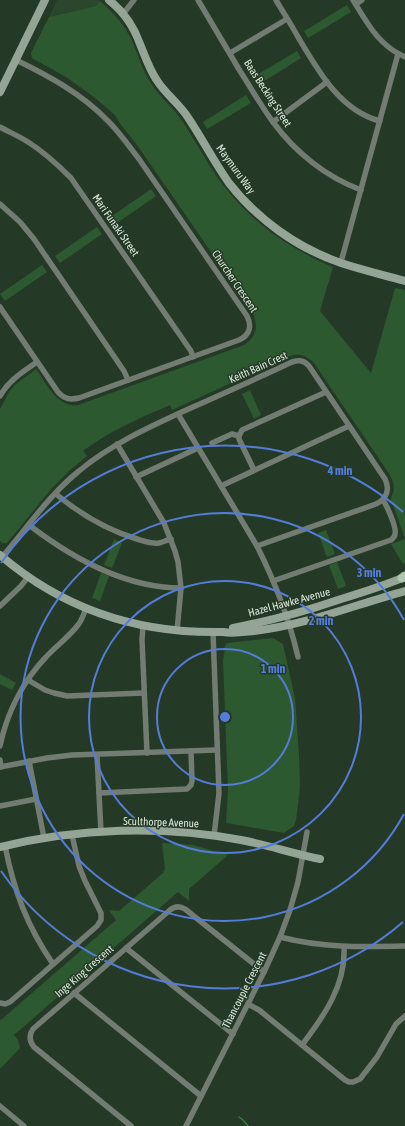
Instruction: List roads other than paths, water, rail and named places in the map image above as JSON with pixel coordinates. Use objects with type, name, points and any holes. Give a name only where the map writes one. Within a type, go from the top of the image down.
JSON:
[{"type":"street","points":[[0,92],[45,0]]},
{"type":"street","name":"Maymuru Way","points":[[109,0],[123,14],[131,25],[148,65],[157,81],[189,118],[218,166],[236,191],[259,215],[286,235],[317,253],[341,262],[405,280]]},
{"type":"street","points":[[123,14],[134,0]]},
{"type":"street","name":"Baas Becking Street","points":[[198,0],[273,122],[293,146],[314,165],[334,178],[361,190]]},
{"type":"street","points":[[276,0],[327,82],[354,108],[369,117],[380,121]]},
{"type":"street","points":[[362,0],[354,2],[369,27],[377,37],[390,48],[405,57]]},
{"type":"street","points":[[230,53],[287,19]]},
{"type":"street","points":[[341,262],[398,54]]},
{"type":"street","name":"Churcher Crescent","points":[[0,307],[62,395],[70,399],[79,398],[244,338],[250,329],[248,316],[122,136],[108,120],[72,91],[53,79],[16,60]]},
{"type":"street","points":[[273,122],[327,82]]},
{"type":"street","name":"Mari Funaki Street","points":[[0,127],[28,142],[46,155],[71,178],[191,351],[193,357]]},
{"type":"street","points":[[0,204],[20,222],[34,240],[115,356],[128,380]]},
{"type":"street","name":"Keith Bain Crest","points":[[1,556],[56,494],[83,468],[117,444],[178,414],[296,361],[303,361],[306,363],[386,482],[388,488],[383,500]]},
{"type":"street","points":[[0,396],[12,380],[38,362]]},
{"type":"street","points":[[254,470],[241,444],[239,436],[242,430],[326,392]]},
{"type":"street","points":[[178,414],[257,546],[287,616],[298,657]]},
{"type":"street","points":[[221,486],[349,426]]},
{"type":"street","points":[[212,443],[232,434],[239,436]]},
{"type":"street","points":[[117,444],[164,523],[171,539],[178,562],[181,588],[177,631]]},
{"type":"street","points":[[136,477],[198,448]]},
{"type":"street","points":[[56,494],[85,516],[114,531],[151,543],[159,543],[171,539]]},
{"type":"street","points":[[257,546],[376,504],[383,500],[388,508],[395,531],[391,540],[273,581]]},
{"type":"street","points":[[29,525],[60,548],[100,568],[139,582],[164,587],[181,588]]},
{"type":"street","name":"Hazel Hawke Avenue","points":[[1,556],[28,577],[60,596],[86,608],[143,626],[177,631],[233,633],[290,625],[309,621],[405,591]]},
{"type":"street","points":[[0,606],[21,586],[28,577]]},
{"type":"street","name":"Hazel Hawke Avenue","points":[[223,632],[230,628],[266,622],[287,616],[376,588],[404,577]]},
{"type":"street","points":[[0,746],[10,712],[19,694],[45,658],[79,624],[86,608]]},
{"type":"street","points":[[143,626],[142,640],[147,753]]},
{"type":"street","points":[[213,632],[219,793],[214,836]]},
{"type":"street","points":[[28,680],[54,694],[68,696],[144,693]]},
{"type":"street","points":[[0,760],[1,767],[29,761],[72,755],[217,750]]},
{"type":"street","points":[[99,793],[187,789],[191,785],[192,781],[191,751]]},
{"type":"street","points":[[97,754],[101,832]]},
{"type":"street","points":[[29,761],[44,838]]},
{"type":"street","points":[[0,806],[36,799]]},
{"type":"street","name":"Sculthorpe Avenue","points":[[2,846],[44,838],[101,832],[158,832],[214,836],[248,842],[302,856],[320,859]]},
{"type":"street","name":"Thancoupie Crescent","points":[[186,1126],[264,972],[280,937],[296,889],[307,832]]},
{"type":"street","points":[[0,1003],[5,1004],[10,1002],[97,926],[101,919],[100,911],[79,866],[72,835]]},
{"type":"street","points":[[2,846],[25,914],[39,942],[53,964]]},
{"type":"street","name":"Inge King Crescent","points":[[131,1126],[34,1047],[30,1042],[30,1035],[33,1029],[174,908],[180,907],[186,910],[264,972]]},
{"type":"street","points":[[280,937],[301,942],[344,947],[405,946]]},
{"type":"street","points":[[302,1045],[322,1019],[333,998],[344,958],[344,947]]},
{"type":"street","points":[[126,948],[233,1034]]},
{"type":"street","points":[[74,993],[201,1096]]},
{"type":"street","points":[[248,1004],[259,1010],[346,1081],[350,1082],[355,1082],[361,1078],[386,1043],[396,1024],[405,1016]]},
{"type":"street","points":[[0,1106],[24,1126]]},
{"type":"waterway","points":[[239,1117],[248,1126]]}]
